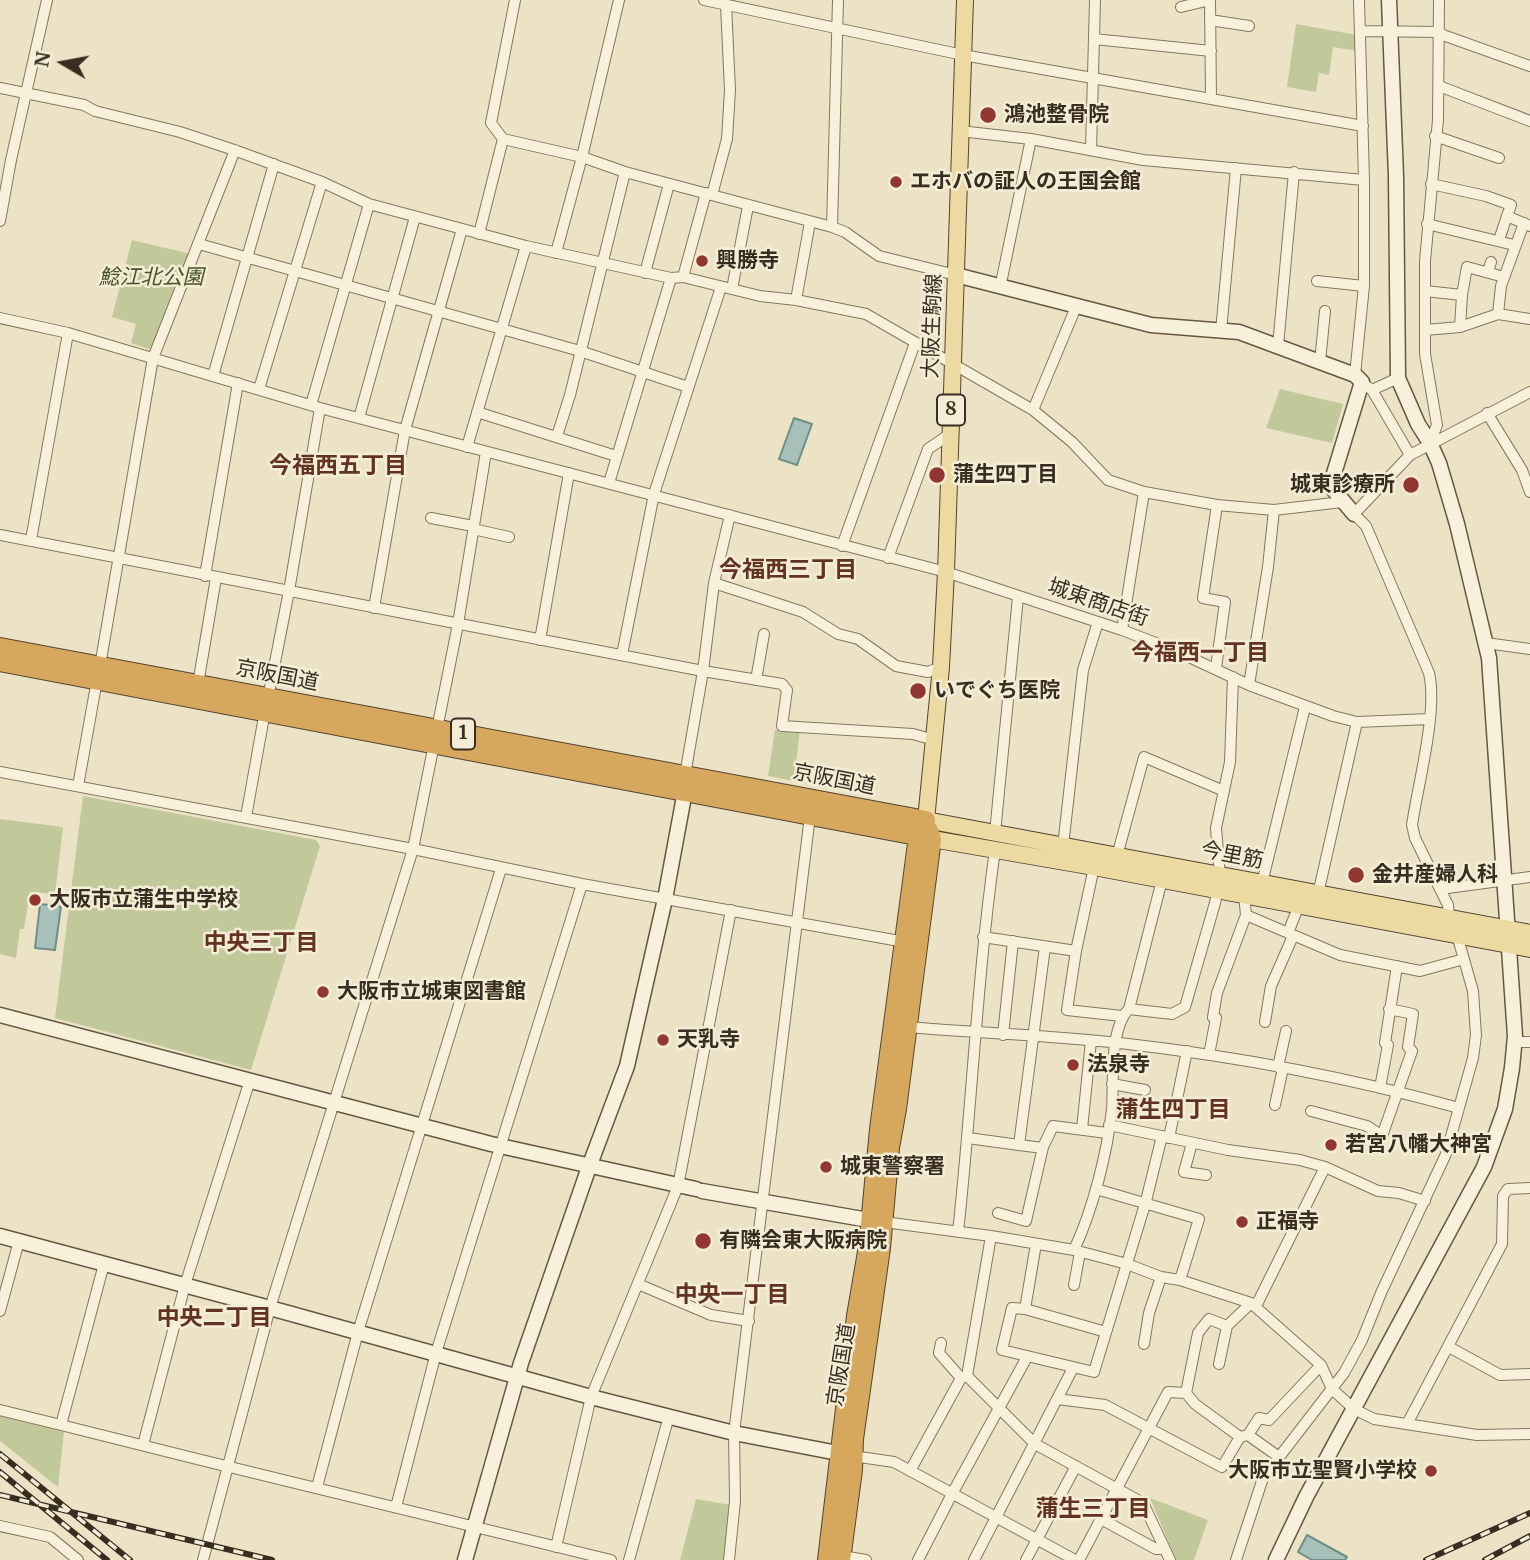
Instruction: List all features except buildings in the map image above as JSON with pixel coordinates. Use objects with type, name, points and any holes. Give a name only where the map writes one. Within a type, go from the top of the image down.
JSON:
[{"type":"highway","name":"京阪国道","points":[[0,647],[99,673],[685,783],[925,832]]},
{"type":"highway","name":"京阪国道","points":[[0,662],[198,684],[266,704]]},
{"type":"highway","name":"京阪国道","points":[[685,783],[810,816],[925,832]]},
{"type":"highway","name":"京阪国道","points":[[877,1222],[870,1202],[877,1141],[905,942],[925,832]]},
{"type":"highway","name":"京阪国道","points":[[837,1559],[846,1454],[877,1222],[907,1027],[925,832]]},
{"type":"main road","name":"大阪生駒線","points":[[925,832],[941,667],[946,572],[965,0]]},
{"type":"main road","name":"今里筋","points":[[925,832],[995,833],[1117,856],[1219,883],[1244,895],[1457,935],[1509,937],[1530,933]]},
{"type":"main road","name":"今里筋","points":[[925,832],[995,850],[1162,880],[1262,883],[1449,918],[1509,937],[1530,949]]},
{"type":"street","points":[[0,221],[47,0]]},
{"type":"street","points":[[515,0],[491,123],[503,139],[582,157],[625,172],[832,227],[845,232],[879,256],[1000,289],[1151,325],[1239,332],[1320,362],[1363,382],[1398,378]]},
{"type":"street","points":[[556,253],[619,0]]},
{"type":"street","points":[[704,0],[726,5],[754,5],[963,55],[1363,126]]},
{"type":"street","points":[[832,227],[838,0]]},
{"type":"street","points":[[1091,150],[1095,0]]},
{"type":"street","points":[[1181,7],[1210,0],[1211,99]]},
{"type":"street","points":[[1236,1560],[1263,1478],[1332,1389],[1362,1340],[1446,1154],[1474,1058],[1476,1035],[1473,991],[1457,935],[1449,918],[1448,905],[1415,838],[1412,825],[1430,719],[1432,685],[1429,673],[1366,526],[1333,489],[1332,480],[1363,382],[1364,180],[1359,0]]},
{"type":"street","points":[[1276,1560],[1290,1527],[1488,1159],[1522,1042],[1509,937],[1486,643],[1454,512],[1430,443],[1418,424],[1398,378],[1396,176],[1389,0]]},
{"type":"street","points":[[1430,443],[1437,425],[1425,354],[1425,291],[1427,224],[1438,120],[1439,0]]},
{"type":"street","points":[[683,277],[727,139],[730,90],[726,5]]},
{"type":"street","points":[[1210,20],[1249,26]]},
{"type":"street","points":[[1360,31],[1440,33],[1530,65]]},
{"type":"street","points":[[1094,39],[1210,51]]},
{"type":"street","points":[[1439,86],[1530,120]]},
{"type":"street","points":[[0,88],[84,104],[95,111],[180,132],[322,181],[369,204],[479,234],[601,264],[671,278],[683,277],[760,296],[866,314],[1033,410],[1072,442],[1108,480],[1143,492],[1217,505],[1274,510],[1342,502]]},
{"type":"street","points":[[960,131],[1031,139],[1143,160],[1364,180]]},
{"type":"street","points":[[1435,136],[1499,158]]},
{"type":"street","points":[[479,234],[503,139]]},
{"type":"street","points":[[1000,289],[1031,139]]},
{"type":"street","points":[[78,786],[153,358],[235,150]]},
{"type":"street","points":[[213,376],[274,164]]},
{"type":"street","points":[[1222,331],[1236,168]]},
{"type":"street","points":[[557,436],[625,172]]},
{"type":"street","points":[[1278,346],[1294,172]]},
{"type":"street","points":[[260,389],[322,181]]},
{"type":"street","points":[[645,273],[669,184]]},
{"type":"street","points":[[1431,184],[1486,196],[1511,205],[1499,240]]},
{"type":"street","points":[[246,817],[289,591],[315,406],[369,204]]},
{"type":"street","points":[[732,289],[748,206]]},
{"type":"street","points":[[1498,314],[1504,277],[1514,245],[1527,224],[1507,216]]},
{"type":"street","points":[[359,418],[415,217]]},
{"type":"street","points":[[796,300],[810,222]]},
{"type":"street","points":[[1427,224],[1514,245]]},
{"type":"street","points":[[374,608],[405,430],[462,229]]},
{"type":"street","points":[[199,244],[580,351],[688,387]]},
{"type":"street","points":[[467,447],[526,246]]},
{"type":"street","points":[[1460,327],[1467,267],[1489,267],[1504,277]]},
{"type":"street","points":[[609,483],[671,278]]},
{"type":"street","points":[[1317,281],[1364,286]]},
{"type":"street","points":[[622,655],[654,494],[721,287]]},
{"type":"street","points":[[1425,291],[1462,295]]},
{"type":"street","points":[[1033,410],[1076,307]]},
{"type":"street","points":[[1320,362],[1325,311]]},
{"type":"street","points":[[1425,330],[1460,327],[1498,314],[1530,318]]},
{"type":"street","name":"城東商店街","points":[[0,318],[68,333],[315,406],[467,447],[946,572],[1122,630],[1216,668],[1249,685],[1333,716],[1357,722],[1430,719]]},
{"type":"street","points":[[31,540],[68,333]]},
{"type":"street","points":[[842,546],[915,343]]},
{"type":"street","points":[[1363,382],[1410,455]]},
{"type":"street","points":[[205,576],[238,383]]},
{"type":"street","points":[[1354,514],[1410,455],[1530,392]]},
{"type":"street","points":[[477,412],[616,456]]},
{"type":"street","points":[[1487,414],[1522,470],[1530,492]]},
{"type":"street","points":[[888,558],[928,449],[950,434]]},
{"type":"street","points":[[203,1560],[270,1308],[413,849],[458,624],[486,452]]},
{"type":"street","points":[[540,640],[569,473]]},
{"type":"street","points":[[1122,630],[1143,492]]},
{"type":"street","points":[[1216,668],[1225,602],[1203,598],[1217,505]]},
{"type":"street","points":[[1249,685],[1268,567],[1274,510]]},
{"type":"street","points":[[466,1560],[517,1375],[589,1167],[628,1066],[665,899],[715,583],[730,515]]},
{"type":"street","points":[[431,518],[509,537]]},
{"type":"street","points":[[0,535],[782,684],[787,690],[782,726],[913,734],[934,740]]},
{"type":"street","points":[[198,684],[216,578]]},
{"type":"street","points":[[715,583],[803,612],[838,634],[858,639],[896,666],[928,672],[941,667]]},
{"type":"street","points":[[995,833],[1018,597]]},
{"type":"street","points":[[1063,846],[1083,670],[1098,622]]},
{"type":"street","points":[[756,680],[764,634]]},
{"type":"street","points":[[1486,643],[1530,649]]},
{"type":"street","points":[[1094,867],[1076,951],[1067,1010],[1172,1014],[1185,1007],[1219,883],[1216,828],[1230,762],[1233,677]]},
{"type":"street","points":[[1262,883],[1305,707]]},
{"type":"street","points":[[1318,894],[1357,722]]},
{"type":"street","points":[[1117,856],[1144,757],[1224,790]]},
{"type":"street","points":[[0,772],[413,849],[501,869],[905,942]]},
{"type":"street","points":[[729,1560],[735,1501],[734,1433],[810,816]]},
{"type":"street","points":[[958,1232],[983,937],[995,850]]},
{"type":"street","points":[[317,1487],[358,1332],[501,869]]},
{"type":"street","points":[[1440,889],[1530,877]]},
{"type":"street","points":[[1074,1285],[1077,1251],[1096,1189],[1108,1129],[1116,1043],[1162,880]]},
{"type":"street","points":[[396,1507],[436,1353],[582,884]]},
{"type":"street","points":[[1209,1055],[1216,1018],[1213,1017],[1217,993],[1246,915],[1244,895]]},
{"type":"street","points":[[1265,1022],[1271,986],[1300,905]]},
{"type":"street","points":[[556,1547],[591,1397],[678,1186],[731,910]]},
{"type":"street","points":[[1246,915],[1340,955],[1420,971],[1464,959]]},
{"type":"street","points":[[983,937],[1076,951]]},
{"type":"street","points":[[1003,1035],[1013,941]]},
{"type":"street","points":[[1019,1145],[1045,947]]},
{"type":"street","points":[[1380,1088],[1388,1045],[1384,1043],[1397,966]]},
{"type":"street","points":[[1311,1111],[1367,1126],[1382,1136],[1412,1051],[1408,1047],[1413,1014],[1390,1009]]},
{"type":"street","points":[[0,1014],[499,1146],[589,1167],[877,1222],[991,1236],[1077,1251],[1128,1264],[1161,1277],[1180,1280],[1254,1304],[1321,1365],[1332,1389],[1354,1409],[1374,1419],[1477,1435],[1530,1434]]},
{"type":"street","points":[[907,1027],[1187,1051],[1399,1091],[1459,1108]]},
{"type":"street","points":[[1275,1105],[1286,1031]]},
{"type":"street","points":[[1082,1129],[1091,1041]]},
{"type":"street","points":[[1106,1332],[1025,1309],[1012,1308],[1002,1350],[1094,1372],[1165,1137],[1187,1051]]},
{"type":"street","points":[[143,1446],[185,1285],[250,1080]]},
{"type":"street","points":[[1112,1084],[1145,1090]]},
{"type":"street","points":[[998,1213],[1026,1221],[1043,1149],[1053,1126],[1108,1129],[1300,1160],[1325,1167],[1378,1191],[1425,1200]]},
{"type":"street","points":[[968,1138],[1043,1149]]},
{"type":"street","points":[[1192,1143],[1184,1172],[1206,1175]]},
{"type":"street","points":[[1219,1364],[1227,1326],[1254,1304],[1325,1167]]},
{"type":"street","points":[[1407,1424],[1502,1244],[1503,1196],[1508,1189],[1530,1188]]},
{"type":"street","points":[[1096,1189],[1199,1219],[1180,1280]]},
{"type":"street","points":[[0,1236],[591,1397],[734,1433],[894,1462],[1077,1560],[1168,1392],[1186,1393],[1195,1404],[1279,1457]]},
{"type":"street","points":[[911,1471],[964,1377],[991,1236]]},
{"type":"street","points":[[0,1311],[19,1241]]},
{"type":"street","points":[[1025,1309],[1036,1244]]},
{"type":"street","points":[[61,1425],[104,1264]]},
{"type":"street","points":[[1144,1343],[1149,1313],[1161,1277]]},
{"type":"street","points":[[638,1284],[712,1315],[749,1321]]},
{"type":"street","points":[[1186,1393],[1198,1333],[1209,1319],[1227,1326]]},
{"type":"street","points":[[941,1343],[939,1353],[1035,1444],[1143,1503],[1170,1560]]},
{"type":"street","points":[[1449,1347],[1500,1376],[1530,1374]]},
{"type":"street","points":[[918,1560],[951,1494],[1027,1357]]},
{"type":"street","points":[[1057,1399],[1105,1405],[1222,1467],[1259,1418],[1269,1420],[1321,1365]]},
{"type":"street","points":[[974,1560],[1073,1368]]},
{"type":"street","points":[[0,1410],[317,1487],[474,1529],[611,1560]]},
{"type":"street","points":[[629,1560],[669,1416]]},
{"type":"street","points":[[1026,1560],[1076,1466]]},
{"type":"street","points":[[1101,1519],[1156,1549],[1164,1549]]},
{"type":"street","points":[[0,1525],[50,1537],[78,1560]]},
{"type":"street","points":[[837,1559],[866,1560]]},
{"type":"green space","points":[[1296,24],[1357,35],[1357,51],[1333,47],[1329,75],[1319,73],[1316,92],[1287,87]]},
{"type":"green space","name":"鯰江北公園","points":[[132,240],[191,254],[153,347],[148,349],[131,343],[136,324],[112,317]]},
{"type":"green space","points":[[1280,389],[1343,404],[1332,443],[1266,428]]},
{"type":"green space","points":[[800,729],[794,781],[768,776],[775,730]]},
{"type":"green space","points":[[83,796],[316,840],[320,846],[251,1070],[55,1018]]},
{"type":"green space","points":[[0,819],[63,827],[55,894],[30,892],[24,929],[20,929],[16,958],[0,954]]},
{"type":"green space","points":[[0,1416],[64,1432],[58,1487],[0,1441]]},
{"type":"green space","points":[[1150,1498],[1208,1520],[1194,1560],[1176,1560]]},
{"type":"green space","points":[[696,1499],[731,1505],[724,1560],[680,1560]]},
{"type":"water","points":[[794,418],[812,424],[797,465],[779,459]]},
{"type":"water","points":[[40,904],[61,906],[55,950],[35,948]]},
{"type":"water","points":[[1307,1535],[1347,1557],[1345,1560],[1312,1560],[1298,1552]]},
{"type":"railway","points":[[0,1454],[130,1560]]},
{"type":"railway","points":[[0,1472],[107,1560]]},
{"type":"railway","points":[[0,1495],[272,1560]]},
{"type":"railway","points":[[1426,1560],[1530,1513]]},
{"type":"railway","points":[[1485,1560],[1530,1536]]},
{"type":"place","name":"鴻池整骨院","points":[[988,115]]},
{"type":"place","name":"エホバの証人の王国会館","points":[[896,182]]},
{"type":"place","name":"興勝寺","points":[[702,261]]},
{"type":"place","name":"蒲生四丁目","points":[[937,475]]},
{"type":"place","name":"城東診療所","points":[[1411,485]]},
{"type":"place","name":"いでぐち医院","points":[[918,691]]},
{"type":"place","name":"金井産婦人科","points":[[1356,875]]},
{"type":"place","name":"大阪市立蒲生中学校","points":[[35,900]]},
{"type":"place","name":"大阪市立城東図書館","points":[[323,992]]},
{"type":"place","name":"天乳寺","points":[[663,1040]]},
{"type":"place","name":"法泉寺","points":[[1073,1065]]},
{"type":"place","name":"若宮八幡大神宮","points":[[1331,1145]]},
{"type":"place","name":"城東警察署","points":[[826,1167]]},
{"type":"place","name":"正福寺","points":[[1242,1222]]},
{"type":"place","name":"有隣会東大阪病院","points":[[703,1241]]},
{"type":"place","name":"大阪市立聖賢小学校","points":[[1431,1471]]},
{"type":"district","name":"今福西五丁目","points":[[338,466]]},
{"type":"district","name":"今福西三丁目","points":[[788,570]]},
{"type":"district","name":"今福西一丁目","points":[[1200,653]]},
{"type":"district","name":"中央三丁目","points":[[261,943]]},
{"type":"district","name":"蒲生四丁目","points":[[1173,1110]]},
{"type":"district","name":"中央一丁目","points":[[732,1295]]},
{"type":"district","name":"中央二丁目","points":[[214,1318]]},
{"type":"district","name":"蒲生三丁目","points":[[1093,1509]]}]
